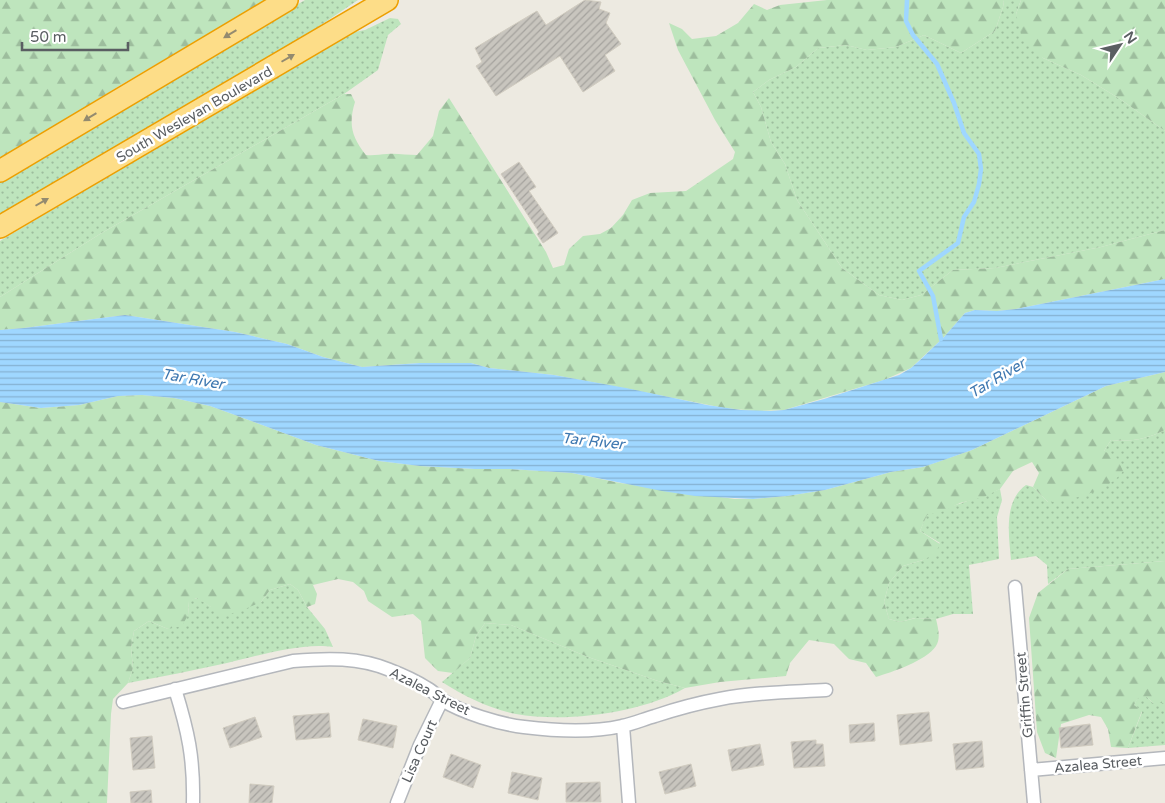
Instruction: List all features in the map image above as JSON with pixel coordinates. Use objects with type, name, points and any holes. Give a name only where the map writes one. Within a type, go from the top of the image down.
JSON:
[{"type":"highway","points":[[0,171],[287,0]]},
{"type":"highway","name":"South Wesleyan Boulevard","points":[[0,227],[387,0]]},
{"type":"street","name":"Griffin Street","points":[[1015,587],[1034,803]]},
{"type":"street","name":"Azalea Street","points":[[123,702],[294,661],[334,659],[369,663],[390,670],[429,689],[442,700],[468,712],[522,727],[554,730],[585,730],[623,726],[722,698],[826,690]]},
{"type":"street","points":[[175,689],[188,732],[192,758],[193,803]]},
{"type":"street","name":"Lisa Court","points":[[397,803],[420,745],[442,700]]},
{"type":"street","points":[[623,726],[629,803]]},
{"type":"street","name":"Azalea Street","points":[[1031,770],[1165,758]]},
{"type":"green space","points":[[0,0],[266,0],[119,86],[0,160]]},
{"type":"green space","points":[[305,0],[358,0],[306,35],[0,217],[0,182]]},
{"type":"green space","points":[[827,0],[1004,0],[995,31],[961,53],[924,35],[896,47],[867,50],[846,45],[818,48],[796,67],[769,80],[753,92],[761,107],[771,142],[785,164],[797,200],[842,268],[879,295],[902,300],[921,295],[953,270],[995,268],[1101,247],[1165,230],[1165,279],[1016,309],[997,311],[975,310],[965,313],[944,337],[911,368],[884,380],[784,410],[756,411],[724,408],[554,375],[489,368],[471,363],[420,363],[362,367],[323,357],[287,344],[235,332],[125,315],[0,330],[0,297],[100,234],[344,94],[351,94],[355,102],[352,117],[353,130],[357,142],[366,155],[417,155],[433,136],[439,111],[449,98],[546,252],[553,268],[564,265],[569,249],[583,236],[600,234],[611,228],[623,215],[632,200],[650,193],[686,191],[733,159],[735,152],[715,120],[678,50],[669,23],[682,29],[692,39],[716,36],[738,23],[754,4],[767,10],[780,5]]},
{"type":"green space","points":[[1004,0],[1021,0],[1016,14],[1043,58],[1081,75],[1120,99],[1165,131],[1165,230],[1101,247],[995,268],[953,270],[921,295],[902,300],[879,295],[842,268],[797,200],[785,164],[771,142],[761,107],[753,92],[769,80],[796,67],[818,48],[846,45],[867,50],[896,47],[924,35],[961,53],[995,31]]},
{"type":"green space","points":[[1021,0],[1165,0],[1165,131],[1120,99],[1081,75],[1043,58],[1022,39],[1016,14]]},
{"type":"green space","points":[[390,18],[398,19],[401,24],[388,35],[378,70],[344,94],[100,234],[0,297],[0,241],[349,33],[365,30]]},
{"type":"green space","points":[[1165,372],[1165,430],[1139,439],[1111,440],[1104,451],[1117,458],[1123,471],[1109,484],[1089,494],[1067,500],[1048,502],[1033,487],[1039,473],[1032,462],[1013,471],[1000,489],[984,497],[960,503],[944,511],[927,515],[920,531],[940,544],[935,554],[903,566],[889,583],[884,602],[889,619],[900,622],[916,618],[936,619],[939,633],[938,640],[936,646],[925,656],[891,672],[876,677],[866,663],[849,659],[834,644],[809,640],[790,663],[786,676],[720,682],[685,688],[658,681],[588,657],[511,625],[485,623],[476,636],[470,658],[453,673],[438,671],[425,658],[421,621],[413,614],[392,617],[368,601],[364,591],[353,582],[338,579],[313,585],[317,594],[315,604],[307,607],[298,590],[290,584],[270,590],[261,602],[238,612],[223,615],[197,598],[189,601],[188,615],[182,626],[168,629],[149,621],[134,631],[131,648],[133,668],[128,683],[113,699],[107,803],[0,803],[0,402],[41,408],[79,405],[118,396],[142,395],[174,398],[210,406],[316,445],[379,461],[420,466],[572,473],[620,483],[735,499],[753,499],[825,490],[891,472],[923,467],[972,450],[1106,386]]},
{"type":"green space","points":[[1165,430],[1165,561],[1068,569],[1048,584],[1047,565],[1036,556],[1011,560],[1009,520],[1011,509],[1019,492],[1026,485],[1033,487],[1048,502],[1104,451],[1111,440],[1139,439]]},
{"type":"green space","points":[[1000,489],[1002,500],[997,517],[999,559],[969,565],[973,614],[953,614],[936,619],[915,618],[900,622],[889,619],[884,602],[889,583],[903,566],[923,560],[940,543],[920,531],[927,514]]},
{"type":"green space","points":[[1165,561],[1165,703],[1153,703],[1147,697],[1138,698],[1134,705],[1142,711],[1128,748],[1111,747],[1108,729],[1101,717],[1089,715],[1061,724],[1056,758],[1045,753],[1037,732],[1029,618],[1038,593],[1068,569]]},
{"type":"green space","points":[[290,584],[298,590],[307,607],[325,629],[333,647],[308,646],[280,650],[128,683],[133,668],[131,648],[134,631],[149,621],[168,629],[188,615],[189,600],[198,598],[211,607],[261,602],[270,590]]},
{"type":"green space","points":[[485,623],[511,625],[588,657],[658,681],[685,688],[647,704],[603,714],[557,717],[516,714],[497,709],[468,697],[442,682],[470,658],[476,636]]},
{"type":"green space","points":[[1138,697],[1147,697],[1153,703],[1165,703],[1165,745],[1128,748],[1142,712],[1134,705]]},
{"type":"water","name":"Tar River","points":[[1165,279],[1165,372],[1106,386],[972,450],[923,467],[891,472],[825,490],[787,496],[753,499],[695,496],[572,473],[420,466],[379,461],[316,445],[210,406],[174,398],[142,395],[118,396],[79,405],[41,408],[0,402],[0,330],[125,315],[235,332],[287,344],[323,357],[362,367],[420,363],[471,363],[489,368],[554,375],[707,405],[741,410],[784,410],[899,375],[920,360],[965,313],[975,310],[997,311],[1016,309]]},
{"type":"building","points":[[585,0],[601,2],[599,9],[610,13],[606,23],[621,44],[605,55],[615,71],[583,92],[560,56],[496,96],[476,66],[482,62],[475,48],[537,11],[546,25]]},
{"type":"building","points":[[519,162],[536,187],[529,191],[558,233],[543,243],[537,234],[539,232],[501,174]]},
{"type":"building","points":[[929,712],[932,741],[900,745],[897,715]]},
{"type":"building","points":[[329,713],[331,737],[296,740],[293,716]]},
{"type":"building","points":[[255,717],[262,737],[230,748],[223,728]]},
{"type":"building","points":[[363,719],[397,726],[393,748],[358,740]]},
{"type":"building","points":[[874,723],[875,741],[850,743],[849,725]]},
{"type":"building","points":[[1090,724],[1093,745],[1061,748],[1059,728]]},
{"type":"building","points":[[152,736],[155,768],[133,770],[130,738]]},
{"type":"building","points":[[816,740],[816,744],[823,744],[825,766],[794,768],[791,742]]},
{"type":"building","points":[[982,741],[984,767],[956,770],[953,744]]},
{"type":"building","points":[[760,744],[764,765],[732,771],[728,750]]},
{"type":"building","points":[[451,754],[481,765],[473,788],[443,777]]},
{"type":"building","points":[[691,764],[696,786],[665,794],[659,772]]},
{"type":"building","points":[[512,772],[542,778],[538,800],[508,793]]},
{"type":"building","points":[[600,782],[601,802],[566,802],[566,783]]},
{"type":"building","points":[[250,784],[274,786],[272,803],[249,803]]},
{"type":"building","points":[[151,790],[152,803],[131,803],[130,792]]},
{"type":"waterway","points":[[907,0],[906,21],[913,35],[937,64],[954,103],[964,133],[979,154],[981,169],[974,202],[964,217],[958,243],[919,271],[933,296],[941,339]]}]
